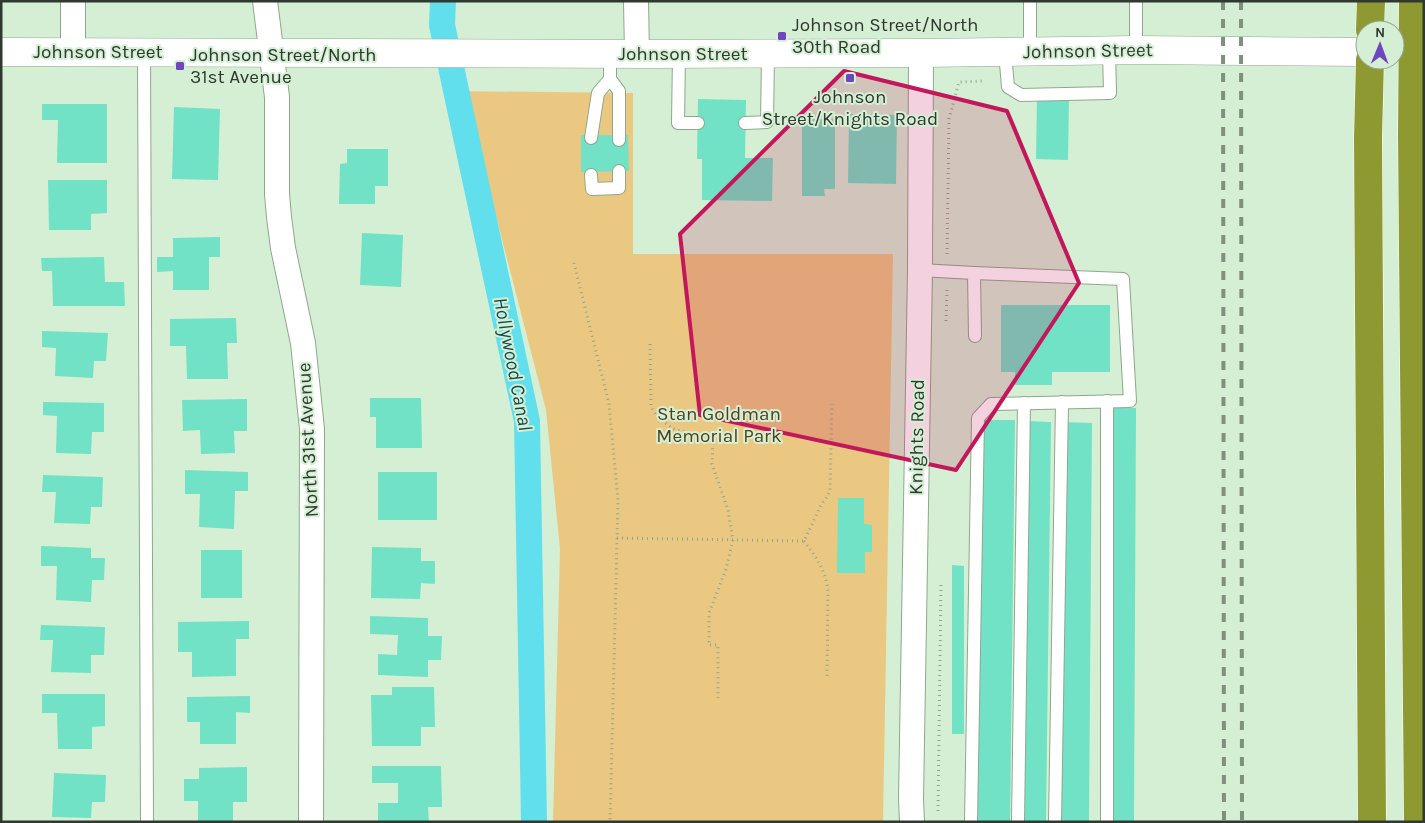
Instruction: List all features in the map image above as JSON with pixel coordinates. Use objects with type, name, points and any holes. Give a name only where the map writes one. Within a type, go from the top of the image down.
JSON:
[{"type":"highway","points":[[1370,20],[1371,1]]},
{"type":"highway","points":[[1412,1],[1418,822]]},
{"type":"highway","points":[[1370,70],[1368,137],[1370,817]]},
{"type":"street","points":[[73,1],[73,52]]},
{"type":"street","name":"North 31st Avenue","points":[[265,1],[277,98],[277,194],[279,217],[283,248],[303,343],[312,429],[311,822]]},
{"type":"street","points":[[619,62],[636,1]]},
{"type":"street","name":"Johnson Street","points":[[1,52],[483,53],[619,62],[679,54],[1110,50],[1355,52]]},
{"type":"street","points":[[1405,52],[1424,52]]},
{"type":"street","name":"Knights Road","points":[[912,822],[920,270],[921,53]]},
{"type":"lane","points":[[1030,1],[1017,52],[1007,79],[1008,87],[1021,95],[1110,93],[1110,50]]},
{"type":"lane","points":[[1136,1],[1136,50]]},
{"type":"lane","points":[[144,52],[147,822]]},
{"type":"lane","points":[[679,54],[678,123],[698,122]]},
{"type":"lane","points":[[746,122],[767,122],[768,54]]},
{"type":"lane","points":[[591,138],[598,93],[619,62]]},
{"type":"lane","points":[[619,62],[619,140]]},
{"type":"lane","points":[[591,175],[592,189],[619,188],[619,171]]},
{"type":"lane","points":[[920,270],[1123,279],[1130,401],[991,404],[978,418],[971,822]]},
{"type":"lane","points":[[974,273],[975,336]]},
{"type":"lane","points":[[1107,401],[1107,822]]},
{"type":"lane","points":[[1055,822],[1062,402]]},
{"type":"lane","points":[[1018,822],[1024,403]]},
{"type":"path","points":[[946,327],[949,120],[959,82],[1007,79]]},
{"type":"path","points":[[574,263],[609,404],[618,500],[610,822]]},
{"type":"path","points":[[650,344],[651,407],[658,418],[674,429],[713,439],[712,464],[728,510],[733,540],[726,568],[709,613],[709,645],[718,645],[718,698]]},
{"type":"path","points":[[804,541],[821,505],[828,497],[830,491],[832,404]]},
{"type":"path","points":[[617,538],[804,541]]},
{"type":"path","points":[[804,541],[819,562],[826,578],[828,591],[827,678]]},
{"type":"path","points":[[938,812],[941,580]]},
{"type":"highlighted area","points":[[844,71],[1007,111],[1079,283],[956,470],[700,415],[680,234]]},
{"type":"green space","name":"Stan Goldman Memorial Park","points":[[452,91],[633,93],[633,254],[893,254],[883,822],[553,822],[560,549],[546,410],[488,185],[458,119]]},
{"type":"building","points":[[1037,97],[1069,97],[1068,160],[1036,159]]},
{"type":"building","points":[[698,99],[746,100],[745,158],[773,158],[772,201],[702,200],[702,159],[697,159]]},
{"type":"building","points":[[42,104],[107,104],[107,163],[57,163],[58,120],[42,120]]},
{"type":"building","points":[[174,107],[220,109],[218,180],[172,179]]},
{"type":"building","points":[[849,114],[897,115],[896,184],[848,183]]},
{"type":"building","points":[[802,119],[835,119],[835,189],[824,189],[825,196],[802,196]]},
{"type":"building","points":[[581,135],[628,135],[629,171],[581,172]]},
{"type":"building","points":[[347,149],[388,149],[388,186],[375,186],[375,204],[339,204],[340,164],[347,163]]},
{"type":"building","points":[[48,180],[107,180],[107,213],[91,214],[91,230],[49,230]]},
{"type":"building","points":[[362,233],[403,235],[401,287],[360,285]]},
{"type":"building","points":[[220,237],[220,257],[209,257],[209,290],[173,290],[173,271],[157,272],[157,257],[173,257],[173,238]]},
{"type":"building","points":[[104,257],[105,282],[124,282],[125,306],[53,306],[52,271],[42,271],[41,258]]},
{"type":"building","points":[[1001,305],[1110,305],[1110,372],[1052,372],[1052,385],[1015,385],[1015,372],[1001,372]]},
{"type":"building","points":[[236,318],[237,343],[227,343],[228,379],[187,379],[186,346],[170,346],[170,319]]},
{"type":"building","points":[[42,331],[108,333],[106,361],[94,361],[93,378],[55,376],[56,348],[42,347]]},
{"type":"building","points":[[370,398],[421,398],[422,448],[376,448],[376,417],[370,417]]},
{"type":"building","points":[[247,399],[247,431],[234,431],[235,453],[201,454],[200,430],[183,431],[182,400]]},
{"type":"building","points":[[43,402],[104,403],[104,432],[92,432],[91,454],[56,453],[57,416],[43,415]]},
{"type":"building","points":[[1113,408],[1136,408],[1134,822],[1110,822]]},
{"type":"building","points":[[980,420],[1015,420],[1010,822],[975,822]]},
{"type":"building","points":[[1027,421],[1051,422],[1046,822],[1022,822]]},
{"type":"building","points":[[1062,422],[1092,423],[1089,822],[1059,822]]},
{"type":"building","points":[[185,470],[248,472],[248,491],[235,491],[234,529],[199,527],[200,494],[185,494]]},
{"type":"building","points":[[378,472],[437,472],[437,520],[378,520]]},
{"type":"building","points":[[43,475],[103,477],[102,507],[91,507],[90,524],[54,523],[56,492],[42,492]]},
{"type":"building","points":[[838,498],[864,498],[864,524],[872,525],[872,552],[865,552],[865,573],[837,573]]},
{"type":"building","points":[[41,546],[91,548],[91,558],[105,558],[104,580],[92,580],[91,602],[56,600],[57,566],[41,566]]},
{"type":"building","points":[[372,547],[421,548],[421,561],[435,561],[435,584],[421,583],[420,599],[371,598]]},
{"type":"building","points":[[201,550],[242,550],[242,598],[201,598]]},
{"type":"building","points":[[952,565],[964,566],[964,734],[952,734]]},
{"type":"building","points":[[370,616],[428,618],[428,636],[442,636],[441,660],[428,660],[428,677],[378,675],[378,654],[397,655],[398,635],[370,634]]},
{"type":"building","points":[[249,621],[249,639],[236,639],[236,676],[192,677],[192,652],[178,652],[178,622]]},
{"type":"building","points":[[41,625],[105,627],[104,655],[91,655],[91,673],[51,672],[53,640],[40,640]]},
{"type":"building","points":[[392,687],[434,687],[435,727],[421,727],[421,746],[372,746],[371,695],[392,695]]},
{"type":"building","points":[[42,694],[105,694],[105,726],[92,727],[92,749],[58,749],[57,713],[42,713]]},
{"type":"building","points":[[250,696],[250,713],[236,712],[236,744],[200,744],[200,722],[187,722],[187,697]]},
{"type":"building","points":[[372,766],[441,766],[442,807],[428,807],[429,822],[378,822],[378,803],[398,803],[398,783],[372,783]]},
{"type":"building","points":[[247,767],[247,802],[233,802],[233,822],[198,822],[198,801],[184,801],[184,779],[199,779],[199,768]]},
{"type":"building","points":[[54,773],[106,775],[105,802],[92,802],[91,818],[52,817]]},
{"type":"waterway","name":"Hollywood Canal","points":[[443,1],[442,25],[527,421],[534,822]]},
{"type":"railway","points":[[1223,1],[1224,822]]},
{"type":"railway","points":[[1241,1],[1242,822]]},
{"type":"place","name":"Johnson Street/North 30th Road","points":[[782,36]]},
{"type":"place","name":"Johnson Street/North 31st Avenue","points":[[180,66]]},
{"type":"place","name":"Johnson Street/Knights Road","points":[[850,78]]}]
